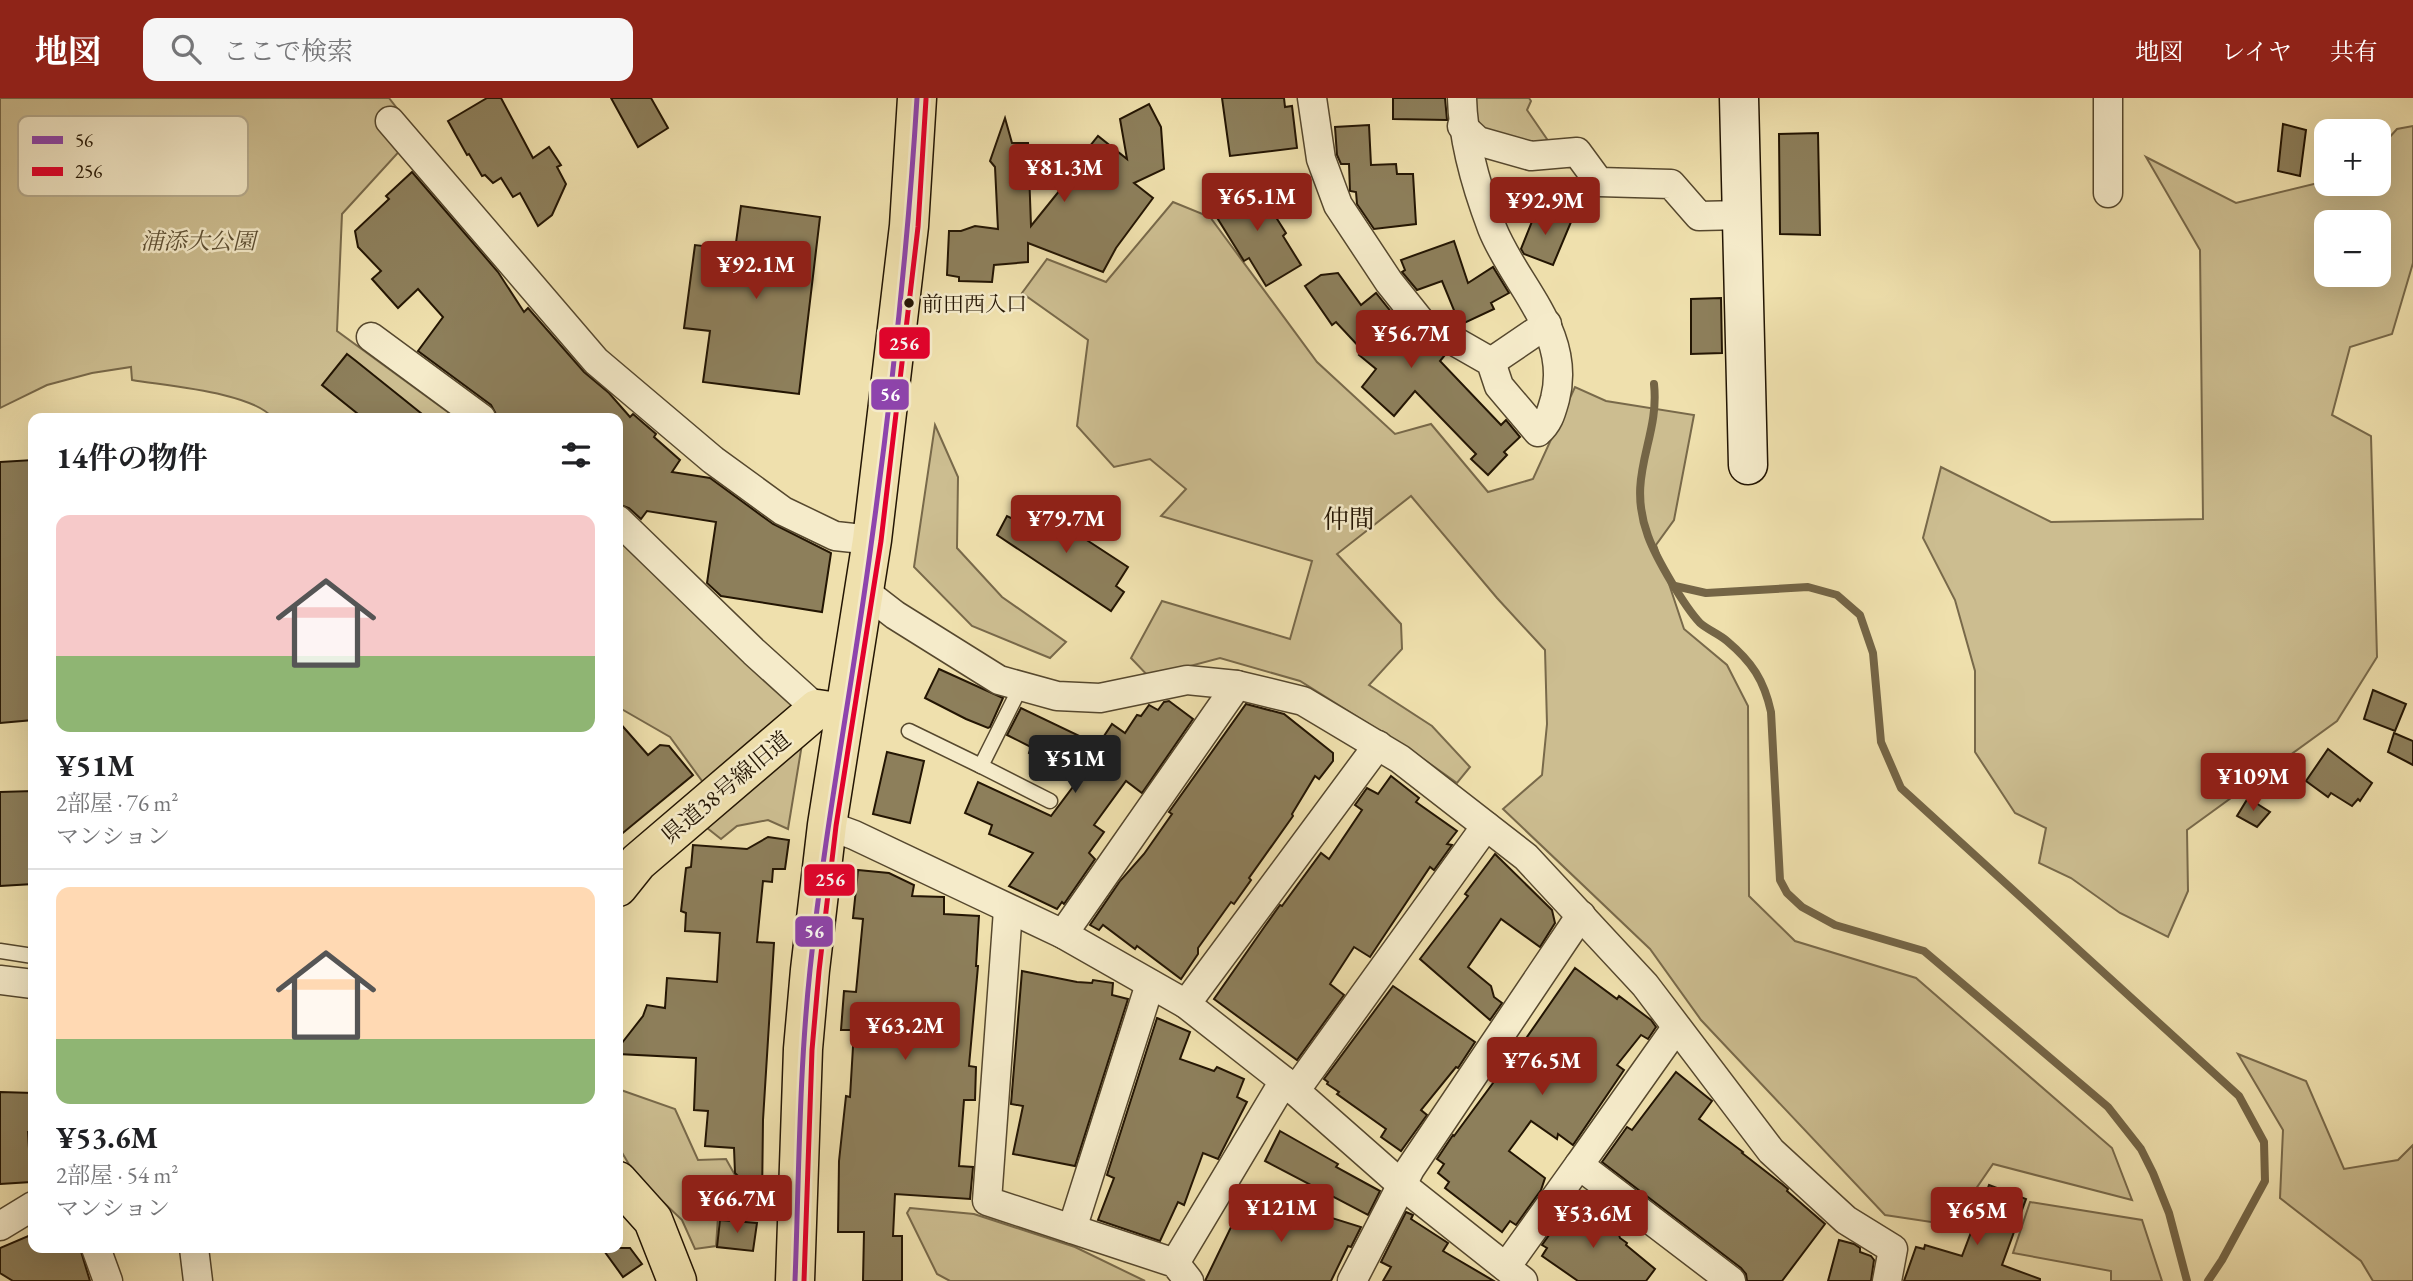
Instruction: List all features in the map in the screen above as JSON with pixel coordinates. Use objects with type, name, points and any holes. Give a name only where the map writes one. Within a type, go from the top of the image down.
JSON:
[{"type":"main road","points":[[795,1281],[803,1049],[827,825],[830,711],[864,592],[872,540],[909,218],[917,98]]},
{"type":"main road","name":"県道38号線旧道","points":[[623,881],[638,862],[830,711]]},
{"type":"main road","points":[[623,1187],[653,1220],[677,1281]]},
{"type":"street","points":[[1312,98],[1321,159],[1338,205],[1389,282],[1421,322],[1490,362],[1499,386],[1538,432],[1549,422],[1557,389],[1558,354],[1547,324],[1493,230],[1462,126],[1462,98]]},
{"type":"street","points":[[1739,98],[1748,465]]},
{"type":"street","points":[[2108,98],[2108,193]]},
{"type":"street","points":[[390,121],[596,361],[713,460],[783,511],[835,536],[872,540]]},
{"type":"street","points":[[1462,126],[1479,141],[1531,156],[1577,152],[1599,182],[1671,184],[1699,216],[1742,215]]},
{"type":"street","points":[[1490,362],[1547,324]]},
{"type":"street","points":[[371,337],[474,413]]},
{"type":"street","points":[[623,525],[754,652],[830,711]]},
{"type":"street","points":[[864,592],[895,615],[999,680],[1057,696],[1100,698],[1187,680],[1237,685],[1303,701],[1400,759],[1526,857],[1645,985],[1771,1151],[1846,1220],[1893,1249],[1887,1281]]},
{"type":"street","points":[[1063,934],[1237,685]]},
{"type":"street","points":[[1186,1004],[1378,746]]},
{"type":"street","points":[[827,825],[1063,934],[1186,1004],[1289,1086],[1402,1185],[1515,1274],[1579,1165],[1676,1028]]},
{"type":"street","points":[[1008,910],[987,1201],[1072,1229],[1182,1272],[1289,1086],[1486,825]]},
{"type":"street","points":[[1352,1281],[1410,1169],[1581,915]]},
{"type":"street","points":[[0,980],[28,983]]},
{"type":"street","points":[[1072,1229],[1150,984]]},
{"type":"street","points":[[1579,1165],[1731,1281]]},
{"type":"street","points":[[0,1226],[28,1209]]},
{"type":"street","points":[[98,1253],[108,1281]]},
{"type":"street","points":[[195,1253],[198,1281]]},
{"type":"lane","points":[[981,766],[1021,686]]},
{"type":"lane","points":[[909,732],[1050,801]]},
{"type":"lane","points":[[0,951],[28,955]]},
{"type":"green space","name":"浦添大公園","points":[[0,98],[389,98],[416,133],[342,214],[337,331],[449,413],[267,413],[247,402],[228,396],[132,380],[131,367],[92,373],[47,385],[0,408]]},
{"type":"green space","points":[[1470,98],[1529,98],[1531,101],[1527,110],[1551,145],[1507,139],[1477,125]]},
{"type":"green space","points":[[2413,126],[2413,263],[2392,334],[2350,347],[2332,415],[2371,436],[2377,657],[2337,721],[2187,830],[2188,891],[2168,937],[2120,913],[2071,878],[2039,863],[2046,828],[2015,813],[1975,752],[1975,671],[1955,600],[1923,538],[1941,467],[2051,522],[2203,519],[2200,250],[2146,157],[2236,203],[2314,184],[2314,196],[2391,196],[2391,136],[2397,129]]},
{"type":"green space","points":[[1173,202],[1210,217],[1317,362],[1395,434],[1431,424],[1488,492],[1533,479],[1575,387],[1606,401],[1694,415],[1674,520],[1656,545],[1684,629],[1727,665],[1748,706],[1749,896],[1795,941],[1916,978],[2112,1148],[2132,1200],[1993,1164],[1951,1225],[1885,1215],[1701,1020],[1650,949],[1503,809],[1542,775],[1547,724],[1545,650],[1411,496],[1337,554],[1401,624],[1402,649],[1369,685],[1432,726],[1470,767],[1457,783],[1412,751],[1300,681],[1220,658],[1149,677],[1131,658],[1162,601],[1290,639],[1312,561],[1161,516],[1186,489],[1150,459],[1114,467],[1077,426],[1088,340],[1022,293],[1047,259],[1106,282]]},
{"type":"green space","points":[[935,425],[958,477],[957,548],[1002,597],[1066,642],[1050,658],[972,626],[914,567]]},
{"type":"green space","points":[[623,543],[791,703],[804,732],[788,829],[768,820],[737,826],[721,839],[697,820],[718,803],[670,737],[623,710]]},
{"type":"green space","points":[[2238,1054],[2306,1081],[2344,1169],[2398,1160],[2413,1145],[2413,1281],[2373,1281],[2361,1261],[2280,1198],[2283,1130]]},
{"type":"green space","points":[[623,1091],[675,1109],[698,1160],[726,1159],[745,1193],[718,1217],[716,1246],[695,1249],[682,1220],[636,1176],[623,1154]]},
{"type":"green space","points":[[2030,1202],[2142,1220],[2162,1281],[2111,1281],[2111,1271],[2013,1253]]},
{"type":"green space","points":[[910,1208],[974,1214],[1075,1247],[1145,1281],[950,1281],[937,1274],[907,1213]]},
{"type":"building","points":[[487,98],[501,98],[533,158],[549,147],[561,165],[557,167],[566,184],[552,215],[538,226],[520,193],[513,197],[501,178],[493,183],[485,175],[482,176],[448,121]]},
{"type":"building","points":[[611,98],[651,98],[668,128],[638,147]]},
{"type":"building","points":[[1222,98],[1284,98],[1285,107],[1292,106],[1297,148],[1230,156]]},
{"type":"building","points":[[1393,98],[1445,98],[1447,120],[1393,119]]},
{"type":"building","points":[[1149,104],[1161,127],[1164,169],[1134,183],[1153,198],[1116,248],[1103,272],[1028,243],[1028,262],[994,265],[992,282],[959,281],[959,277],[947,275],[949,231],[961,231],[975,226],[998,229],[995,167],[990,161],[1005,118],[1012,143],[1028,143],[1031,226],[1085,159],[1082,156],[1098,136],[1127,159],[1120,119]]},
{"type":"building","points":[[2283,124],[2306,130],[2300,176],[2278,171]]},
{"type":"building","points":[[1369,125],[1371,165],[1396,164],[1397,174],[1413,174],[1416,224],[1374,229],[1357,204],[1356,192],[1350,191],[1349,164],[1341,164],[1337,155],[1335,127]]},
{"type":"building","points":[[1818,133],[1820,235],[1780,234],[1779,134]]},
{"type":"building","points":[[412,172],[498,272],[524,312],[528,308],[584,372],[609,393],[630,417],[633,414],[656,434],[654,437],[680,460],[672,472],[710,478],[773,524],[831,553],[822,612],[721,596],[707,583],[716,522],[647,511],[641,519],[623,506],[623,413],[495,413],[491,405],[418,351],[443,317],[418,289],[398,308],[372,279],[381,271],[358,247],[355,231],[389,199],[386,196]]},
{"type":"building","points":[[1253,181],[1286,233],[1283,236],[1301,265],[1266,286],[1249,258],[1244,261],[1211,208]]},
{"type":"building","points":[[741,206],[820,217],[799,394],[703,382],[710,331],[684,328],[695,245],[735,250]]},
{"type":"building","points":[[1537,209],[1571,222],[1553,265],[1524,254],[1521,249]]},
{"type":"building","points":[[1454,241],[1468,283],[1493,267],[1509,293],[1491,303],[1494,309],[1460,325],[1442,281],[1417,290],[1402,272],[1405,270],[1401,260]]},
{"type":"building","points":[[1338,273],[1361,305],[1376,293],[1408,333],[1445,355],[1440,361],[1501,425],[1506,420],[1520,437],[1504,452],[1507,455],[1488,475],[1471,459],[1476,454],[1415,391],[1394,416],[1362,387],[1376,369],[1359,355],[1363,351],[1336,322],[1332,325],[1305,286],[1321,275]]},
{"type":"building","points":[[1721,298],[1722,353],[1691,354],[1691,299]]},
{"type":"building","points":[[347,354],[421,413],[357,413],[322,385]]},
{"type":"building","points":[[28,460],[28,720],[0,723],[0,462]]},
{"type":"building","points":[[1030,503],[1128,567],[1116,586],[1124,592],[1111,611],[997,535],[1007,516],[1017,521]]},
{"type":"building","points":[[939,669],[1003,698],[990,727],[966,719],[925,698]]},
{"type":"building","points":[[2373,690],[2406,704],[2395,731],[2364,719]]},
{"type":"building","points":[[1169,701],[1193,719],[1142,793],[1126,781],[1094,825],[1104,832],[1089,853],[1095,859],[1064,904],[1062,902],[1057,909],[1009,886],[1033,853],[989,834],[992,825],[965,813],[978,782],[1051,816],[1078,780],[1029,753],[1031,747],[1007,735],[1021,708],[1098,745],[1112,724],[1125,733],[1137,715],[1141,716],[1149,705],[1158,710],[1164,702]]},
{"type":"building","points":[[1246,704],[1284,714],[1333,753],[1333,761],[1319,779],[1315,776],[1293,816],[1249,878],[1251,880],[1234,904],[1231,902],[1198,948],[1198,954],[1181,979],[1103,925],[1099,930],[1090,925],[1120,881],[1144,854],[1172,814],[1169,812]]},
{"type":"building","points":[[623,727],[648,755],[660,745],[669,746],[693,775],[623,833]]},
{"type":"building","points":[[2394,733],[2413,741],[2413,765],[2388,752]]},
{"type":"building","points":[[2328,749],[2372,783],[2360,801],[2358,799],[2352,806],[2331,793],[2328,797],[2306,781]]},
{"type":"building","points":[[887,752],[924,761],[910,823],[873,814]]},
{"type":"building","points":[[1391,776],[1419,798],[1416,802],[1457,831],[1447,844],[1452,845],[1434,870],[1430,867],[1370,957],[1354,947],[1330,984],[1344,995],[1297,1060],[1214,999],[1280,905],[1282,906],[1321,853],[1329,859],[1362,810],[1355,805],[1367,788],[1378,794]]},
{"type":"building","points":[[28,791],[28,884],[0,886],[0,792]]},
{"type":"building","points":[[2248,798],[2270,812],[2257,827],[2237,816]]},
{"type":"building","points":[[768,837],[789,840],[785,869],[773,869],[772,882],[763,881],[757,942],[774,943],[763,1120],[762,1200],[735,1173],[734,1148],[705,1146],[708,1111],[694,1110],[696,1058],[623,1054],[623,1042],[643,1016],[647,1005],[665,1008],[667,978],[717,982],[720,933],[685,931],[686,913],[681,911],[686,868],[691,867],[693,845],[747,849]]},
{"type":"building","points":[[1495,854],[1552,910],[1555,923],[1540,947],[1501,919],[1468,967],[1491,986],[1494,997],[1502,1003],[1490,1020],[1420,959],[1468,896],[1465,894]]},
{"type":"building","points":[[858,870],[889,873],[914,885],[912,896],[944,897],[944,914],[979,916],[978,966],[969,1066],[976,1067],[975,1100],[964,1100],[959,1166],[973,1167],[970,1199],[895,1194],[893,1236],[902,1236],[902,1281],[863,1281],[864,1232],[838,1232],[839,1161],[846,1096],[850,1097],[854,1030],[841,1030],[844,991],[856,992],[863,919],[853,918]]},
{"type":"building","points":[[1575,968],[1617,999],[1619,996],[1651,1020],[1656,1027],[1648,1039],[1641,1035],[1617,1065],[1624,1070],[1573,1145],[1558,1134],[1557,1139],[1531,1121],[1509,1151],[1545,1178],[1541,1190],[1516,1225],[1510,1221],[1502,1232],[1445,1188],[1449,1182],[1438,1173],[1444,1164],[1437,1159],[1497,1080]]},
{"type":"building","points":[[1022,971],[1077,982],[1092,983],[1093,980],[1113,983],[1112,995],[1128,999],[1075,1166],[1013,1154],[1023,1106],[1011,1104]]},
{"type":"building","points":[[1393,986],[1475,1042],[1458,1068],[1456,1067],[1421,1110],[1427,1115],[1401,1151],[1381,1137],[1386,1129],[1337,1094],[1339,1092],[1324,1079]]},
{"type":"building","points":[[1157,1018],[1190,1032],[1180,1059],[1214,1071],[1217,1067],[1244,1079],[1237,1097],[1247,1102],[1218,1159],[1203,1153],[1184,1205],[1178,1202],[1160,1241],[1098,1220],[1114,1178],[1107,1175]]},
{"type":"building","points":[[1676,1072],[1712,1101],[1699,1119],[1788,1189],[1787,1191],[1825,1224],[1782,1281],[1747,1281],[1741,1268],[1602,1162],[1627,1127],[1632,1130]]},
{"type":"building","points":[[0,1092],[28,1093],[28,1182],[0,1184]]},
{"type":"building","points":[[1280,1131],[1380,1191],[1368,1215],[1265,1161]]},
{"type":"building","points":[[1989,1185],[2026,1199],[2002,1265],[2040,1281],[1904,1281],[1916,1247],[1924,1249],[1925,1245],[1962,1256]]},
{"type":"building","points":[[1248,1192],[1361,1227],[1351,1247],[1348,1246],[1331,1281],[1205,1281]]},
{"type":"building","points":[[1574,1200],[1618,1232],[1626,1245],[1655,1269],[1646,1281],[1578,1281],[1542,1256],[1547,1248],[1542,1245]]},
{"type":"building","points":[[1406,1212],[1413,1215],[1411,1219],[1448,1243],[1443,1251],[1494,1281],[1383,1281],[1391,1267],[1381,1262]]},
{"type":"building","points":[[720,1220],[757,1223],[753,1251],[717,1247]]},
{"type":"building","points":[[28,1236],[28,1253],[82,1253],[90,1281],[13,1281],[0,1273],[0,1248]]},
{"type":"building","points":[[1839,1240],[1854,1244],[1860,1248],[1860,1252],[1871,1256],[1874,1260],[1871,1281],[1828,1281]]},
{"type":"building","points":[[623,1248],[630,1248],[642,1264],[623,1277],[606,1253],[623,1253]]},
{"type":"waterway","points":[[1654,384],[1655,404],[1641,475],[1642,514],[1657,556],[1686,605],[1700,623],[1743,656],[1756,672],[1765,690],[1771,712],[1780,880],[1787,893],[1802,907],[1835,925],[1924,951],[2108,1107],[2141,1149],[2153,1173],[2169,1213],[2187,1281]]},
{"type":"waterway","points":[[1675,586],[1706,593],[1808,587],[1837,595],[1860,615],[1873,653],[1881,742],[1901,788],[2239,1096],[2264,1142],[2265,1181],[2208,1281]]},
{"type":"transit line","name":"56","points":[[795,1281],[801,1087],[810,970],[823,862],[886,428],[904,263],[917,98]]},
{"type":"transit line","name":"256","points":[[804,1281],[812,1050],[819,971],[836,826],[881,541],[918,227],[926,99]]},
{"type":"place","name":"前田西入口","points":[[909,303]]},
{"type":"district","name":"仲間","points":[[1349,519]]}]
